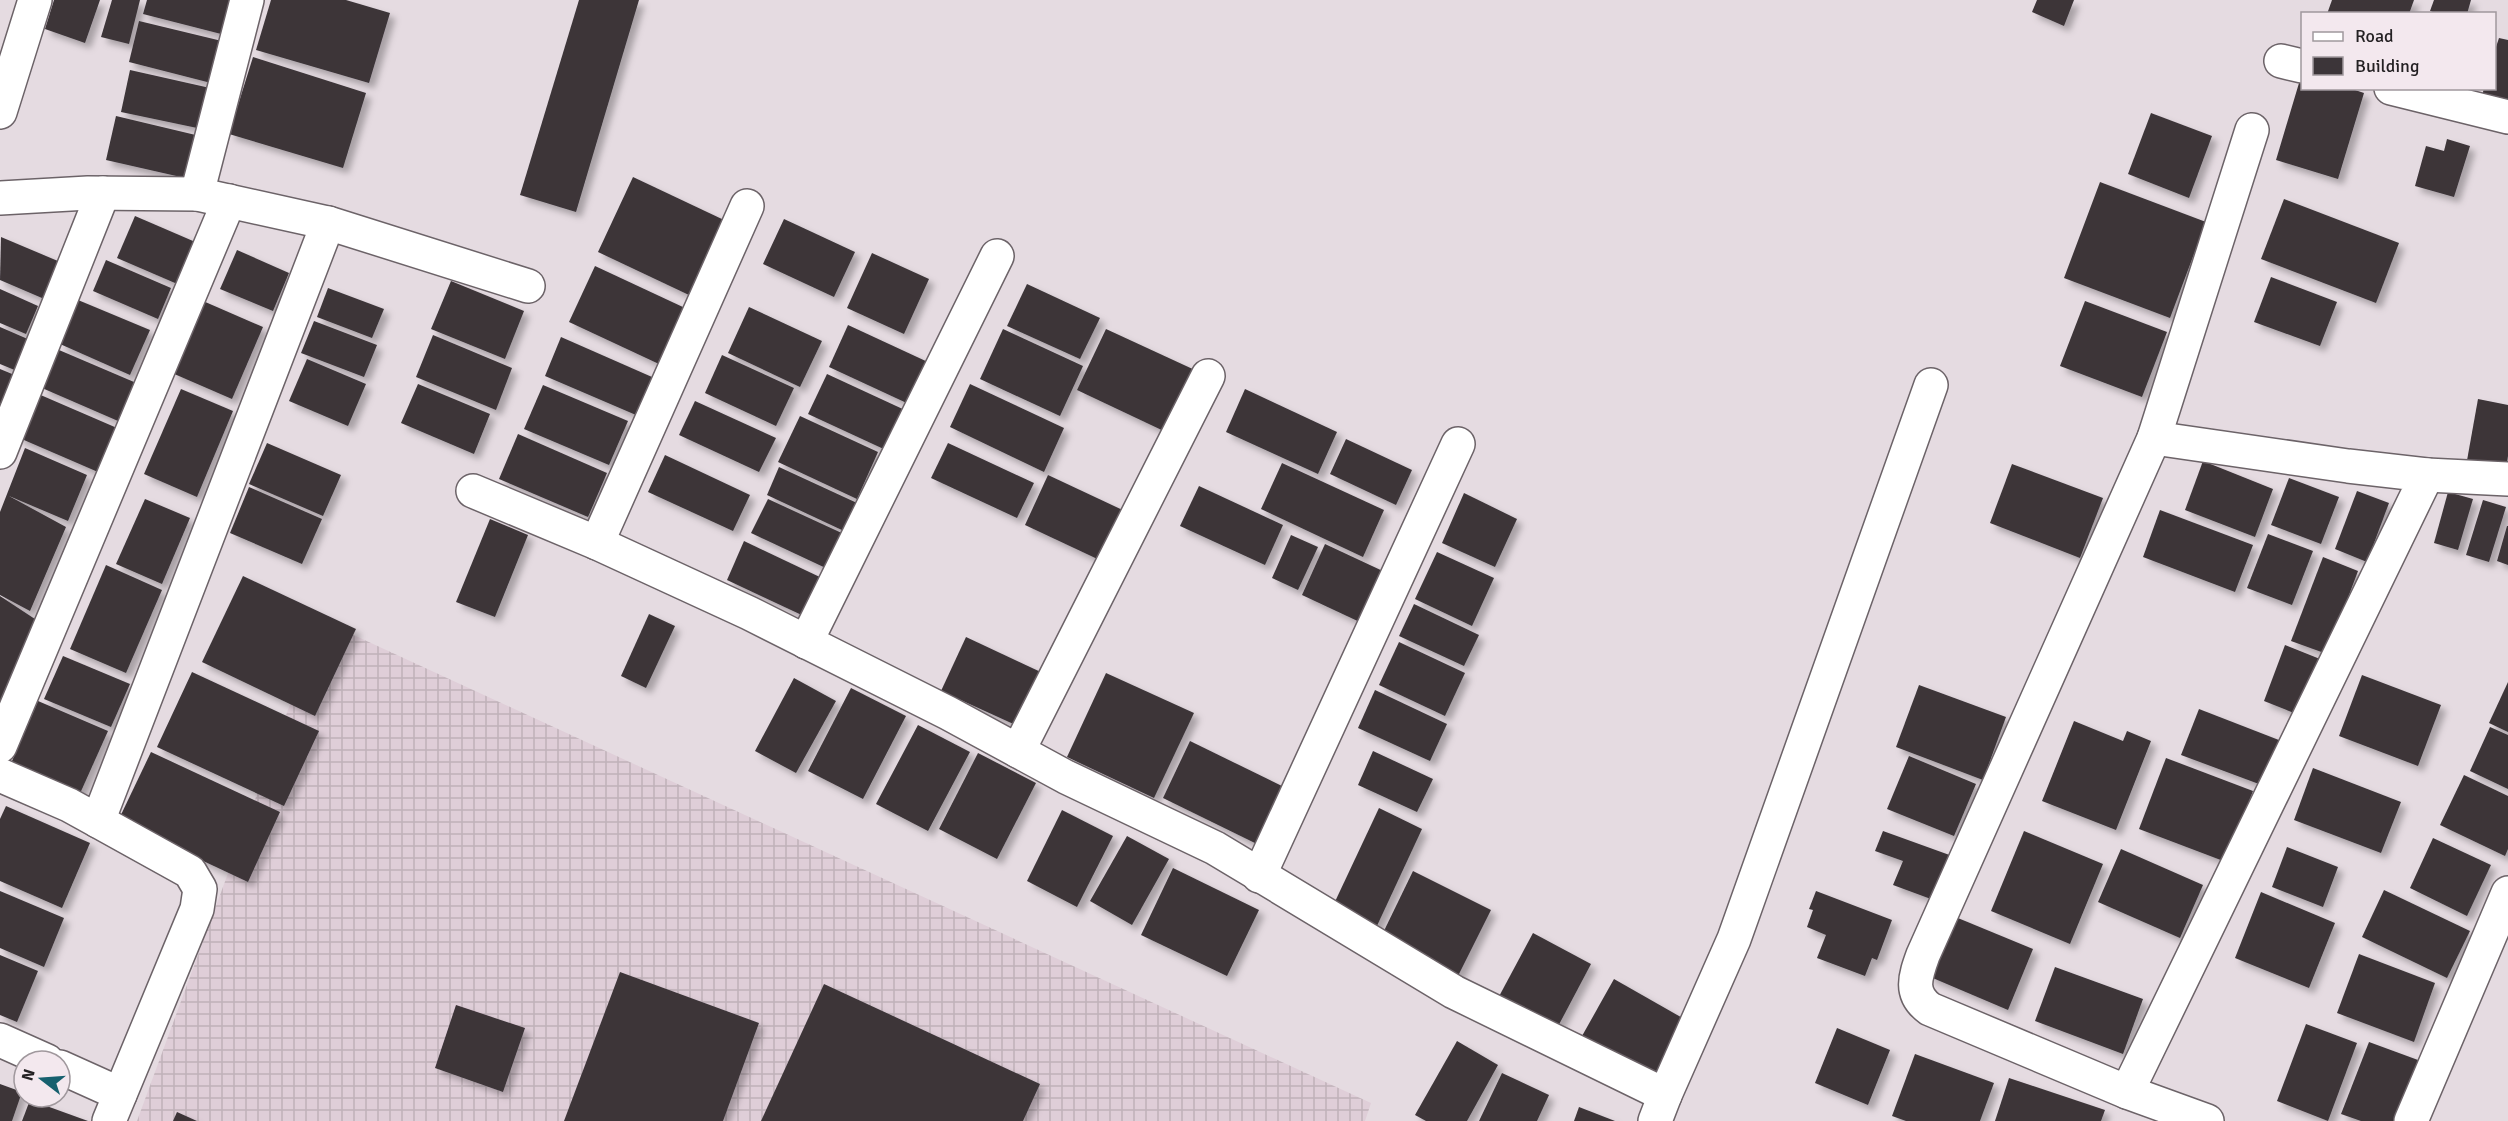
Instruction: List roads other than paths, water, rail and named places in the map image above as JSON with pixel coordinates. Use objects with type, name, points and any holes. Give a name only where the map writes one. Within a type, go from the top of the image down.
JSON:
[{"type":"street","points":[[0,112],[35,0]]},
{"type":"street","points":[[197,194],[247,0]]},
{"type":"street","points":[[2399,90],[2508,117]]},
{"type":"street","points":[[2207,1121],[2127,1092],[1930,1009],[1919,1002],[1915,987],[1923,956],[2154,438],[2252,130]]},
{"type":"street","points":[[0,452],[103,193]]},
{"type":"street","points":[[0,198],[103,193],[197,194],[328,224],[528,286]]},
{"type":"street","points":[[0,746],[229,201]]},
{"type":"street","points":[[597,543],[747,206]]},
{"type":"street","points":[[98,821],[328,224]]},
{"type":"street","points":[[806,642],[997,256]]},
{"type":"street","points":[[1018,751],[1208,376]]},
{"type":"street","points":[[473,491],[597,543],[806,642],[948,713],[1066,777],[1215,848],[1454,992],[1660,1108],[1734,939],[1931,385]]},
{"type":"street","points":[[2154,438],[2348,466],[2427,475],[2508,479]]},
{"type":"street","points":[[1259,876],[1458,444]]},
{"type":"street","points":[[2127,1092],[2427,475]]},
{"type":"street","points":[[0,775],[69,805],[190,872],[200,889],[197,909],[115,1107],[72,1076]]},
{"type":"street","points":[[2411,1121],[2508,893]]},
{"type":"street","points":[[0,1040],[20,1049]]}]
